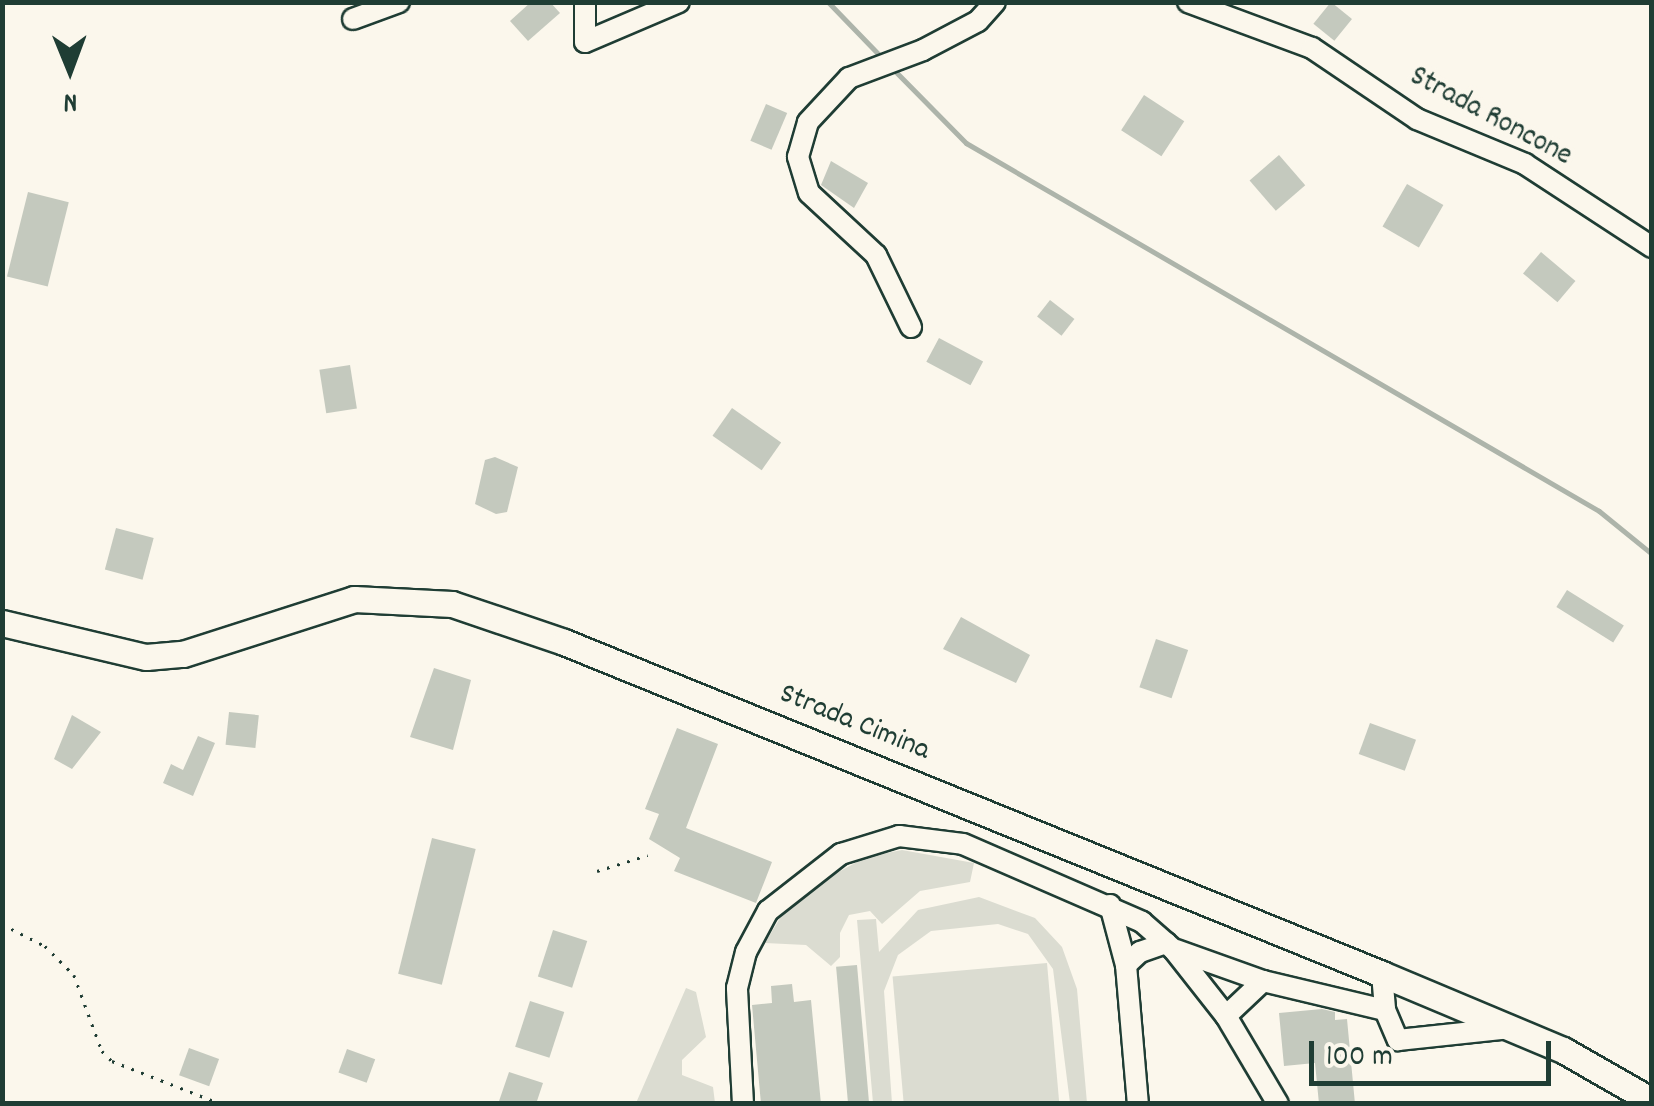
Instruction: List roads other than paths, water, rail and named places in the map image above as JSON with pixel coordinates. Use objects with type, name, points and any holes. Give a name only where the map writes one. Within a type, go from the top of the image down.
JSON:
[{"type":"main road","name":"Strada Cimina","points":[[2,622],[146,656],[183,654],[354,598],[452,604],[564,642],[1382,974],[1600,1069],[1652,1102]]},
{"type":"street","points":[[353,19],[399,2]]},
{"type":"street","points":[[585,2],[585,42],[678,2]]},
{"type":"street","points":[[911,327],[876,255],[809,193],[798,157],[808,122],[849,78],[923,50],[978,21],[995,2]]},
{"type":"street","name":"Strada Roncone","points":[[1188,2],[1312,48],[1417,119],[1525,164],[1652,247]]},
{"type":"street","points":[[743,1104],[737,988],[746,952],[768,911],[841,854],[881,838],[922,836],[963,844],[1110,905],[1170,946],[1263,981],[1385,1010]]},
{"type":"street","points":[[1110,905],[1126,966],[1138,1104]]},
{"type":"street","points":[[1126,966],[1140,952],[1170,946]]},
{"type":"street","points":[[1170,946],[1226,1016],[1278,1104]]},
{"type":"street","points":[[1382,974],[1385,1010],[1398,1040],[1510,1028]]},
{"type":"street","points":[[1226,1016],[1263,981]]},
{"type":"waterway","points":[[828,2],[882,58]]},
{"type":"waterway","points":[[893,69],[966,143],[1599,511],[1652,554]]}]
